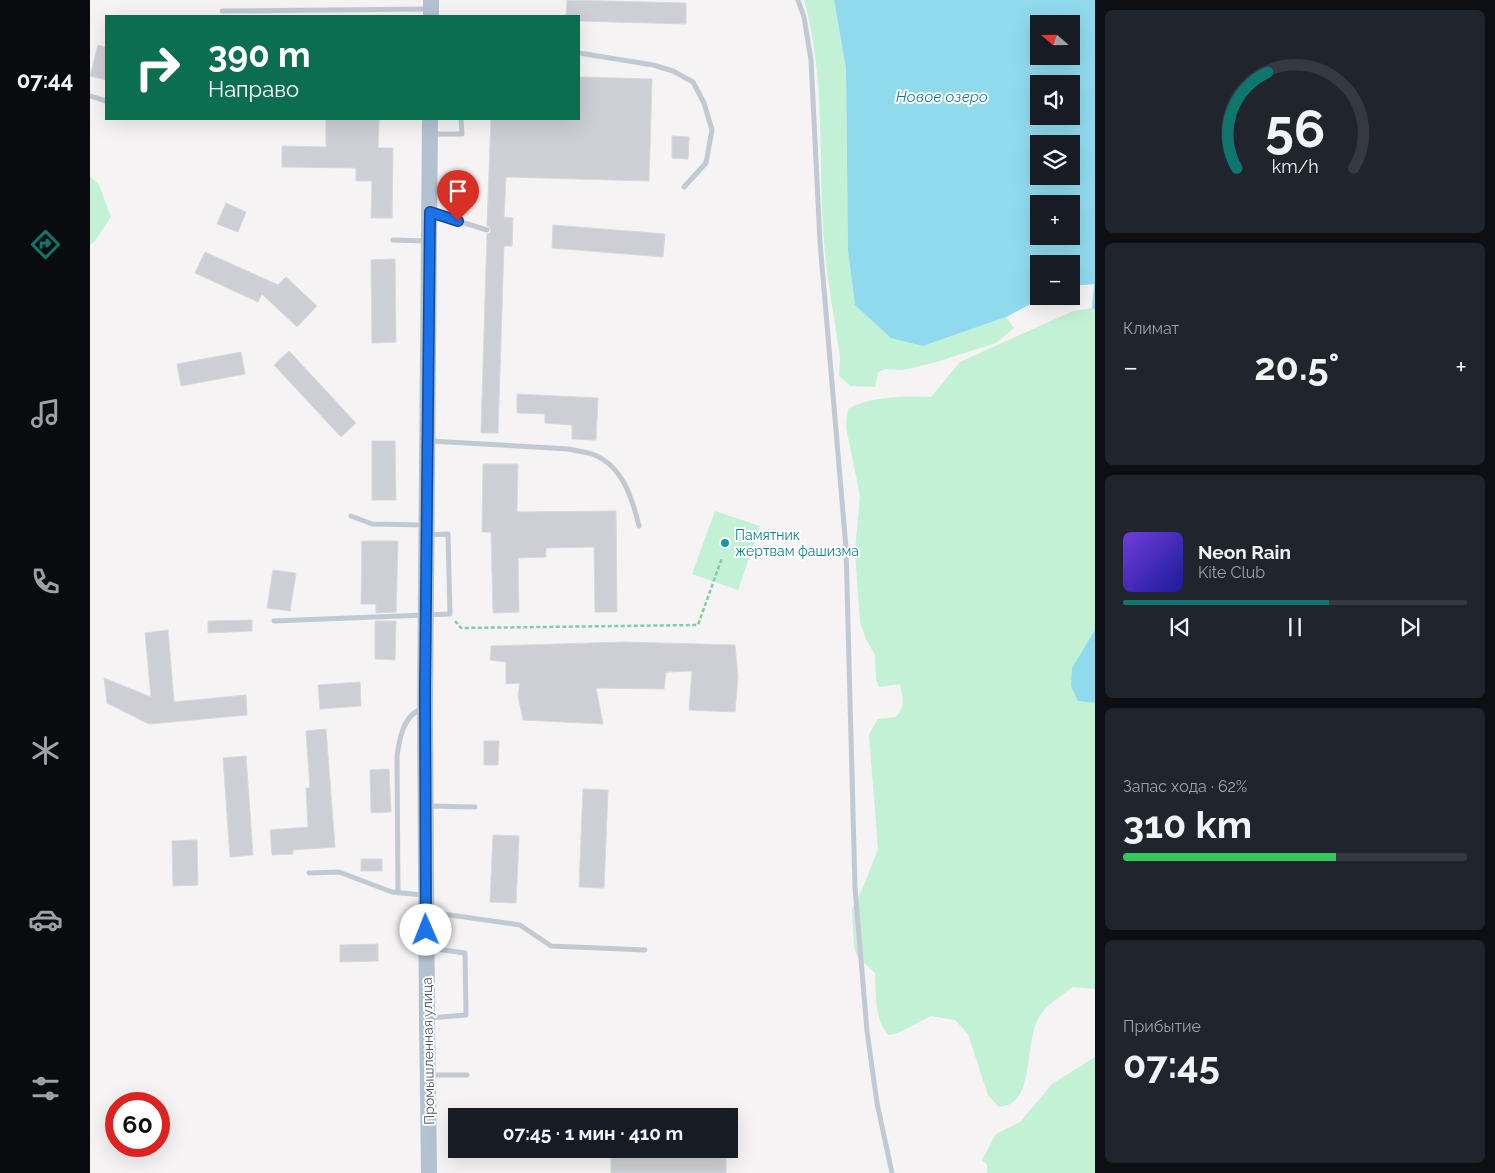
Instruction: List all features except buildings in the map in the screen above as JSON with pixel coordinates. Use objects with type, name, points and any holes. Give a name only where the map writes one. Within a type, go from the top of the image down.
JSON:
[{"type":"main road","name":"Промышленная улица","points":[[430,126],[425,708],[426,947],[430,1173]]},
{"type":"lane","points":[[798,0],[804,17],[811,60],[820,242],[846,548],[857,907],[867,1030],[877,1103],[892,1173]]},
{"type":"lane","points":[[222,11],[431,8]]},
{"type":"lane","points":[[246,15],[249,11]]},
{"type":"lane","points":[[580,53],[653,65],[673,71],[693,82],[704,103],[712,130],[706,163],[684,187]]},
{"type":"lane","points":[[90,96],[105,102]]},
{"type":"lane","points":[[430,126],[462,134],[462,120]]},
{"type":"lane","points":[[430,212],[487,230]]},
{"type":"lane","points":[[393,240],[430,241]]},
{"type":"lane","points":[[427,441],[569,450],[592,454],[608,462],[620,476],[632,498],[639,526]]},
{"type":"lane","points":[[274,621],[450,614],[448,534],[372,524],[351,516]]},
{"type":"lane","points":[[398,893],[398,748],[406,723],[417,711],[425,708]]},
{"type":"lane","points":[[426,805],[475,808]]},
{"type":"lane","points":[[309,873],[339,872],[392,892],[426,895]]},
{"type":"lane","points":[[426,912],[520,925],[551,946],[645,950]]},
{"type":"lane","points":[[426,947],[465,953],[466,971],[466,1015],[427,1018]]},
{"type":"lane","points":[[428,1075],[467,1075]]},
{"type":"path","points":[[450,614],[461,628],[698,625],[722,558]]},
{"type":"green space","points":[[804,0],[834,0],[846,69],[848,251],[855,305],[923,346],[1006,317],[1014,328],[996,343],[933,363],[903,370],[886,369],[878,372],[875,387],[851,386],[839,376],[840,358],[824,242],[816,59]]},
{"type":"green space","points":[[90,176],[99,185],[111,217],[94,242],[90,244]]},
{"type":"green space","points":[[1092,308],[1095,310],[1095,989],[1073,987],[1052,1002],[1044,1011],[1037,1021],[1034,1030],[1026,1077],[1019,1096],[1008,1105],[999,1107],[988,1095],[968,1034],[955,1020],[931,1016],[898,1033],[889,1035],[878,1015],[875,973],[857,956],[854,947],[852,909],[878,849],[869,734],[878,719],[896,717],[903,702],[900,684],[879,687],[876,680],[875,655],[866,639],[860,622],[855,551],[860,496],[846,427],[848,409],[878,399],[931,397],[960,362],[1073,311]]},
{"type":"green space","points":[[715,511],[760,526],[738,590],[692,574]]},
{"type":"green space","points":[[1095,1057],[1095,1173],[987,1173],[987,1165],[982,1160],[996,1134],[1020,1122],[1052,1084]]},
{"type":"water","name":"Новое озеро","points":[[834,0],[1095,0],[1095,310],[1092,308],[1094,284],[1080,285],[1080,255],[1030,255],[1030,304],[1006,317],[923,346],[891,338],[855,305],[848,251],[846,69]]},
{"type":"water","points":[[1095,630],[1095,703],[1078,701],[1071,686],[1072,668]]},
{"type":"place","name":"Памятник жертвам фашизма","points":[[725,543]]},
{"type":"route","points":[[426,930],[425,690],[430,212],[458,221]]}]
